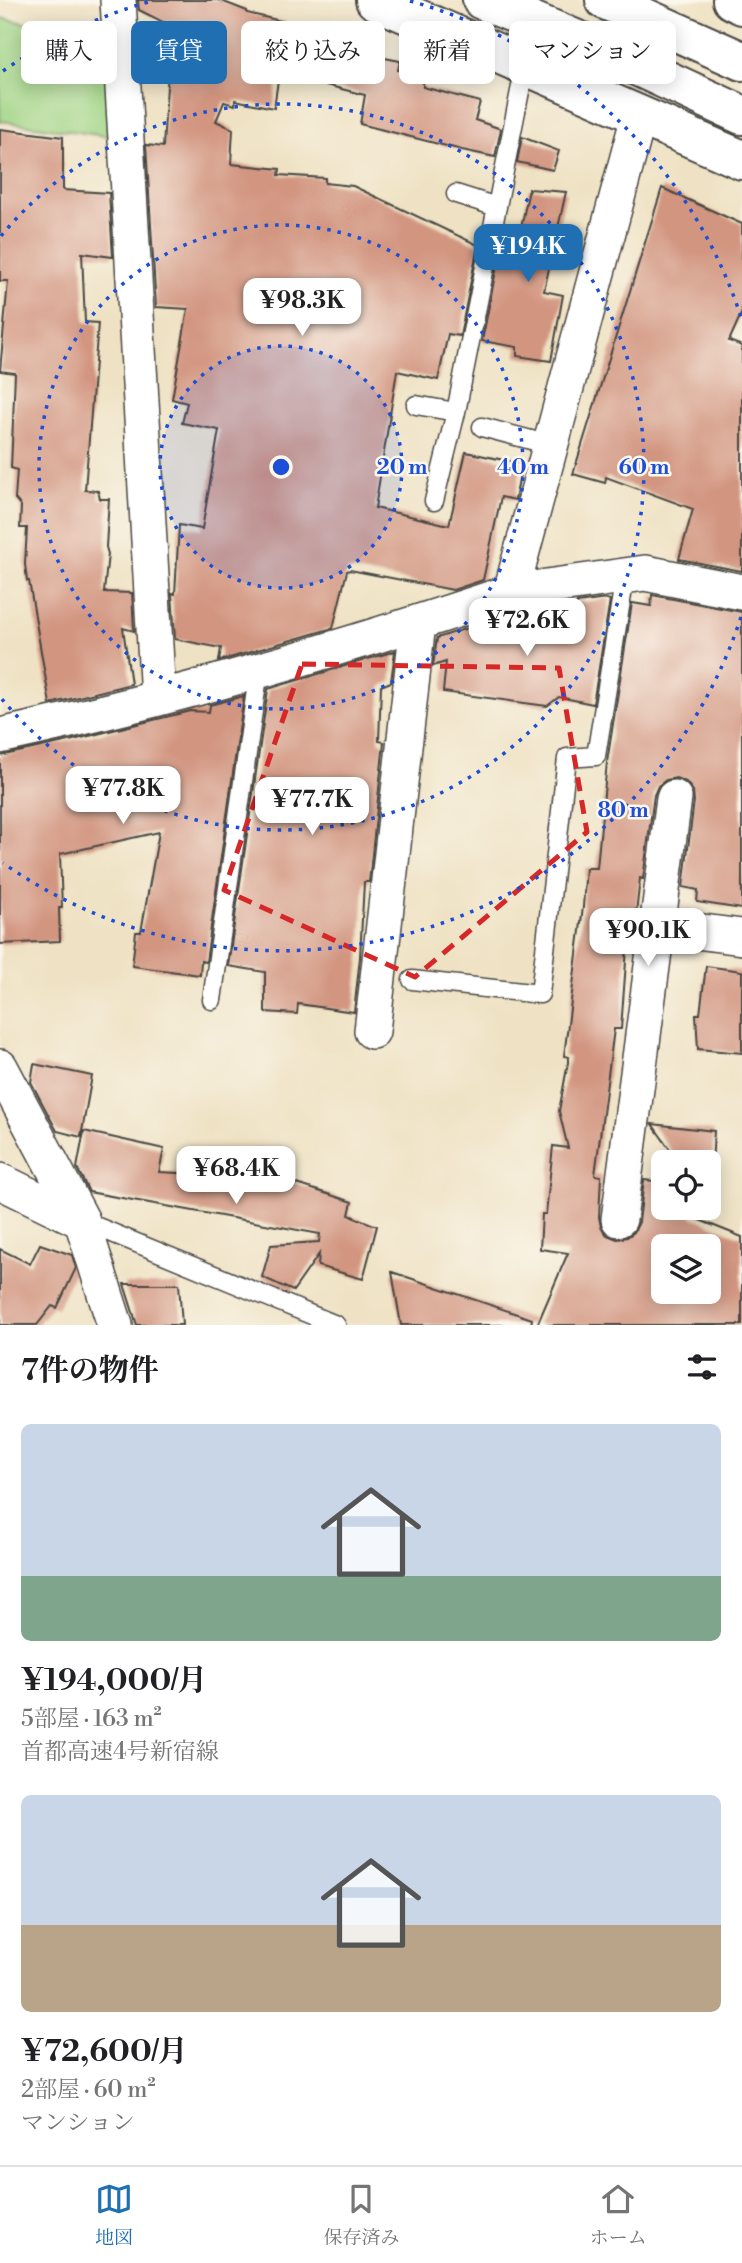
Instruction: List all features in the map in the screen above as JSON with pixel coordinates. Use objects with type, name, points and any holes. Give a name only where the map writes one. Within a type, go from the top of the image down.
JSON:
[{"type":"main road","points":[[375,0],[509,59]]},
{"type":"main road","points":[[482,0],[607,52],[742,115]]},
{"type":"main road","points":[[605,0],[742,61]]},
{"type":"main road","points":[[732,0],[742,5]]},
{"type":"main road","points":[[566,84],[738,159]]},
{"type":"street","points":[[118,0],[158,698]]},
{"type":"street","points":[[511,592],[639,116]]},
{"type":"street","points":[[0,736],[158,698],[418,623],[511,592],[645,572],[742,592]]},
{"type":"street","points":[[372,1031],[418,623]]},
{"type":"street","points":[[619,1219],[674,797]]},
{"type":"street","points":[[657,926],[742,937]]},
{"type":"street","points":[[0,1067],[82,1221],[115,1325]]},
{"type":"street","points":[[0,1181],[82,1221]]},
{"type":"lane","points":[[434,501],[456,412],[521,84]]},
{"type":"lane","points":[[456,194],[497,207]]},
{"type":"lane","points":[[416,405],[456,412]]},
{"type":"lane","points":[[482,427],[550,445]]},
{"type":"lane","points":[[412,980],[540,994],[567,758],[596,756],[625,576]]},
{"type":"lane","points":[[212,1000],[259,668]]},
{"type":"lane","points":[[82,1221],[336,1325]]},
{"type":"highlighted area","points":[[302,664],[559,668],[587,832],[415,977],[224,890]]},
{"type":"green space","points":[[0,18],[21,22],[21,84],[116,84],[120,138],[0,121]]},
{"type":"building","points":[[138,0],[219,0],[247,13],[281,21],[241,21],[241,84],[277,84],[274,108],[235,100],[235,105],[224,102],[216,121],[233,129],[231,164],[280,169],[279,175],[325,178],[325,183],[353,186],[478,245],[460,336],[448,334],[438,380],[397,371],[375,508],[449,525],[466,452],[522,464],[515,500],[501,497],[483,580],[453,590],[350,570],[347,571],[333,628],[219,661],[221,648],[175,639],[172,593],[175,594],[179,525],[202,529],[219,430],[182,423],[187,403],[172,399],[188,309],[156,307],[146,145],[163,147],[167,84],[227,84],[227,21],[161,21],[139,10]]},
{"type":"building","points":[[385,58],[399,61],[399,84],[423,84],[423,87],[480,102],[475,120],[501,129],[495,157],[360,124],[365,95],[322,84],[385,84]]},
{"type":"building","points":[[0,129],[63,137],[63,190],[109,193],[113,257],[82,253],[85,322],[98,323],[85,490],[98,491],[100,499],[109,499],[104,592],[132,593],[134,631],[123,628],[131,684],[50,704],[27,581],[27,528],[20,528],[21,506],[15,499],[17,470],[11,468],[15,373],[0,371],[8,281],[0,281]]},
{"type":"building","points":[[522,137],[559,151],[553,170],[517,162]]},
{"type":"building","points":[[662,188],[742,224],[742,312],[729,341],[742,346],[742,571],[679,559],[693,509],[606,477],[605,483],[573,474]]},
{"type":"building","points":[[529,189],[566,192],[544,291],[563,295],[551,361],[517,356],[517,347],[482,341],[499,255],[514,262]]},
{"type":"building","points":[[652,595],[742,612],[742,909],[697,902],[698,890],[683,887],[693,791],[686,782],[676,778],[666,780],[658,786],[654,795],[635,923],[629,922],[621,1029],[614,1029],[595,1175],[601,1176],[599,1217],[601,1227],[607,1235],[617,1239],[627,1237],[634,1232],[639,1222],[644,1180],[651,1181],[651,1220],[700,1220],[742,1237],[742,1325],[537,1325],[568,1253],[540,1249],[542,1214],[546,1214],[553,1146],[568,1148],[559,1111],[569,1057],[564,1056],[586,868],[597,868],[607,762],[632,603],[651,606]]},
{"type":"building","points":[[610,600],[593,704],[559,697],[547,706],[443,692],[446,662],[433,666],[437,638],[505,616],[561,631],[563,618],[575,618],[577,603]]},
{"type":"building","points":[[395,651],[391,682],[381,686],[379,741],[384,742],[369,882],[364,882],[354,1012],[298,1004],[297,1014],[265,1012],[265,972],[228,966],[268,689]]},
{"type":"building","points":[[244,696],[206,962],[201,961],[200,975],[132,966],[136,932],[141,932],[159,832],[60,854],[60,941],[0,944],[0,756],[190,711],[209,712],[210,705]]},
{"type":"building","points":[[706,966],[742,971],[742,1053],[698,1049],[696,1014],[700,1014]]},
{"type":"building","points":[[34,1064],[92,1076],[81,1137],[57,1131],[31,1082]]},
{"type":"building","points":[[652,1124],[714,1131],[713,1150],[670,1150]]},
{"type":"building","points":[[84,1131],[164,1149],[159,1172],[279,1178],[352,1202],[349,1215],[377,1226],[363,1279],[318,1266],[319,1254],[293,1291],[262,1277],[271,1245],[319,1242],[320,1234],[89,1192],[77,1168]]},
{"type":"building","points":[[40,1244],[72,1255],[76,1268],[57,1308],[52,1306],[37,1325],[0,1325],[0,1249],[30,1264]]},
{"type":"building","points":[[392,1272],[532,1319],[531,1325],[401,1325]]},
{"type":"building","points":[[124,1284],[179,1284],[182,1325],[137,1325]]}]
